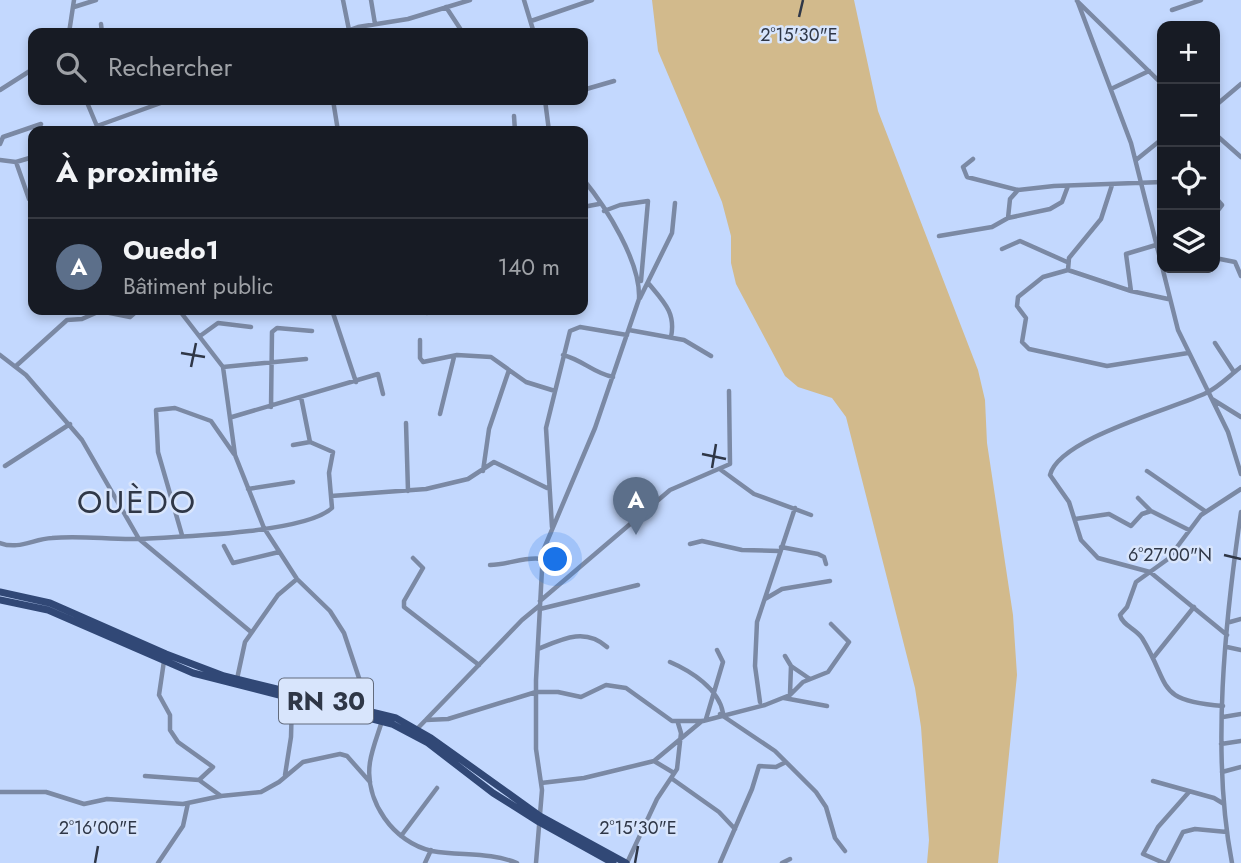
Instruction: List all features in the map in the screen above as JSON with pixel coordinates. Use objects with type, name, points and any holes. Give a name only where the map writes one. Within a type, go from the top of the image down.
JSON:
[{"type":"main road","name":"RN 30","points":[[0,593],[50,603],[195,666],[237,679],[370,711],[417,729],[539,819],[627,863]]},
{"type":"main road","name":"RN 30","points":[[0,600],[48,610],[164,661],[292,701],[382,721],[428,743],[493,793],[613,863]]},
{"type":"street","points":[[70,28],[74,0]]},
{"type":"street","points":[[73,7],[96,0]]},
{"type":"street","points":[[343,0],[349,28]]},
{"type":"street","points":[[371,0],[375,24]]},
{"type":"street","points":[[358,28],[408,19],[470,0]]},
{"type":"street","points":[[524,0],[533,28]]},
{"type":"street","points":[[531,21],[592,0]]},
{"type":"street","points":[[1077,0],[1157,79]]},
{"type":"street","points":[[1077,0],[1113,88],[1142,181],[1156,245],[1126,254],[1131,291]]},
{"type":"street","points":[[1172,10],[1201,0]]},
{"type":"street","points":[[446,7],[460,28]]},
{"type":"street","points":[[101,24],[101,28]]},
{"type":"street","points":[[1113,88],[1149,71]]},
{"type":"street","points":[[0,90],[28,72]]},
{"type":"street","points":[[588,89],[614,81]]},
{"type":"street","points":[[1220,102],[1241,84]]},
{"type":"street","points":[[88,105],[97,126]]},
{"type":"street","points":[[105,126],[157,105]]},
{"type":"street","points":[[334,105],[337,126]]},
{"type":"street","points":[[546,105],[548,126]]},
{"type":"street","points":[[514,117],[515,126]]},
{"type":"street","points":[[34,126],[40,124]]},
{"type":"street","points":[[0,144],[3,137],[28,128]]},
{"type":"street","points":[[1220,138],[1241,157]]},
{"type":"street","points":[[1136,160],[1157,143]]},
{"type":"street","points":[[0,160],[16,162],[28,158]]},
{"type":"street","points":[[973,159],[963,167],[967,177],[1005,189],[1157,182]]},
{"type":"street","points":[[16,162],[28,196]]},
{"type":"street","points":[[1068,270],[1067,262],[1096,229],[1112,184]]},
{"type":"street","points":[[939,236],[992,227],[1008,218],[1058,205],[1065,197],[1068,186]]},
{"type":"street","points":[[588,187],[633,261],[640,281]]},
{"type":"street","points":[[1005,189],[1010,199]]},
{"type":"street","points":[[1008,218],[1010,199],[1017,190]]},
{"type":"street","points":[[536,863],[541,783],[536,749],[536,692],[542,559],[613,377],[639,299],[648,201],[620,205],[604,211]]},
{"type":"street","points":[[639,299],[649,284],[672,233],[675,203]]},
{"type":"street","points":[[588,206],[599,204]]},
{"type":"street","points":[[1002,249],[1020,241],[1050,257],[1067,262]]},
{"type":"street","points":[[1220,259],[1235,262],[1241,276]]},
{"type":"street","points":[[1168,299],[1131,291],[1068,270],[1043,277],[1018,297],[1017,306],[1026,318],[1022,342],[1029,349],[1107,366],[1188,353]]},
{"type":"street","points":[[1164,273],[1168,299],[1188,353],[1228,432],[1241,474]]},
{"type":"street","points":[[649,284],[671,311],[674,325],[671,337]]},
{"type":"street","points":[[16,366],[67,320],[91,315]]},
{"type":"street","points":[[183,315],[223,367],[232,417],[235,455],[264,528],[297,579],[330,611],[344,633],[370,711]]},
{"type":"street","points":[[334,315],[356,382]]},
{"type":"street","points":[[200,336],[218,323],[251,327]]},
{"type":"street","points":[[552,528],[546,428],[563,355],[573,328],[671,337],[684,340],[711,356]]},
{"type":"street","points":[[271,407],[269,362],[274,329],[312,331]]},
{"type":"street","points":[[420,340],[420,358],[423,362],[454,356],[491,357],[533,385],[555,391]]},
{"type":"street","points":[[1215,343],[1234,372]]},
{"type":"street","points":[[0,355],[16,366],[69,424],[95,458],[139,539],[251,632]]},
{"type":"street","points":[[563,355],[583,360],[597,374],[613,377]]},
{"type":"street","points":[[440,414],[454,356]]},
{"type":"street","points":[[223,367],[306,359]]},
{"type":"street","points":[[1227,635],[1150,572],[1098,558],[1082,540],[1069,502],[1050,475],[1061,457],[1136,417],[1208,392],[1241,367]]},
{"type":"street","points":[[482,472],[489,429],[509,370]]},
{"type":"street","points":[[232,417],[380,375],[383,394]]},
{"type":"street","points":[[417,729],[522,620],[670,490],[730,464],[729,391]]},
{"type":"street","points":[[301,397],[310,442]]},
{"type":"street","points":[[1212,399],[1241,417]]},
{"type":"street","points":[[182,536],[158,452],[156,410],[175,408],[211,421],[235,455]]},
{"type":"street","points":[[406,423],[408,491]]},
{"type":"street","points":[[5,466],[69,424]]},
{"type":"street","points":[[0,543],[14,546],[53,537],[139,539],[182,536],[264,528],[324,514],[332,508],[328,473],[333,452],[310,442],[293,445]]},
{"type":"street","points":[[331,496],[408,491],[463,481],[494,463],[548,488]]},
{"type":"street","points":[[721,470],[754,494],[811,515]]},
{"type":"street","points":[[1147,471],[1205,511]]},
{"type":"street","points":[[247,489],[293,482]]},
{"type":"street","points":[[1223,706],[1174,696],[1166,689],[1141,636],[1120,618],[1136,582],[1168,559],[1205,511],[1241,489]]},
{"type":"street","points":[[1138,498],[1151,511],[1189,530]]},
{"type":"street","points":[[763,703],[755,651],[757,622],[795,508]]},
{"type":"street","points":[[1075,519],[1109,514],[1131,526],[1142,514],[1151,511]]},
{"type":"street","points":[[1232,863],[1227,832],[1221,744],[1232,572],[1241,512]]},
{"type":"street","points":[[690,544],[702,541],[742,550],[780,549],[818,554],[824,557],[826,564]]},
{"type":"street","points":[[224,546],[233,563],[279,552]]},
{"type":"street","points":[[413,558],[423,566],[423,571],[404,601],[404,607],[480,664]]},
{"type":"street","points":[[490,565],[509,565],[531,558],[542,559]]},
{"type":"street","points":[[237,679],[245,642],[251,632],[278,595],[297,579]]},
{"type":"street","points":[[765,599],[782,589],[830,581]]},
{"type":"street","points":[[540,605],[638,585]]},
{"type":"street","points":[[1153,658],[1194,607]]},
{"type":"street","points":[[1230,622],[1241,619]]},
{"type":"street","points":[[426,720],[448,719],[536,692],[558,692],[582,697],[600,687],[616,686],[633,693],[664,718],[678,723],[704,720],[783,698],[810,679],[828,672],[849,644],[848,639],[831,624]]},
{"type":"street","points":[[538,649],[576,635],[601,642],[607,647]]},
{"type":"street","points":[[1227,647],[1241,650]]},
{"type":"street","points":[[541,783],[584,778],[654,761],[704,720],[715,694],[723,662],[717,650]]},
{"type":"street","points":[[785,656],[791,666],[810,679]]},
{"type":"street","points":[[164,661],[159,695],[171,717],[170,730],[178,742],[213,766],[200,780]]},
{"type":"street","points":[[670,662],[692,671],[715,694],[722,714],[786,762],[826,807],[835,838],[845,851]]},
{"type":"street","points":[[790,695],[791,666]]},
{"type":"street","points":[[783,698],[827,706]]},
{"type":"street","points":[[285,776],[291,737],[292,701]]},
{"type":"street","points":[[1223,716],[1241,714]]},
{"type":"street","points":[[382,721],[370,759],[370,782],[377,806],[401,836],[431,850],[487,856],[517,863]]},
{"type":"street","points":[[627,863],[657,799],[678,764],[678,723]]},
{"type":"street","points":[[1221,744],[1241,741]]},
{"type":"street","points":[[0,792],[47,792],[84,804],[107,799],[161,805],[188,803],[261,792],[303,762],[343,754],[370,782]]},
{"type":"street","points":[[654,761],[674,773]]},
{"type":"street","points":[[720,863],[759,766],[776,767],[786,762]]},
{"type":"street","points":[[1222,772],[1241,767]]},
{"type":"street","points":[[145,776],[200,780],[221,796]]},
{"type":"street","points":[[671,778],[719,812],[735,829]]},
{"type":"street","points":[[1153,781],[1225,805]]},
{"type":"street","points":[[401,836],[437,788]]},
{"type":"street","points":[[1189,792],[1157,827],[1143,854],[1165,863],[1178,836],[1188,829],[1227,832]]},
{"type":"street","points":[[158,863],[183,826],[188,803]]},
{"type":"street","points":[[425,863],[431,850]]},
{"type":"street","points":[[782,863],[790,859]]},
{"type":"shaded area","points":[[652,0],[854,0],[878,111],[978,370],[985,400],[987,443],[1013,615],[1017,675],[998,863],[927,863],[929,840],[921,727],[915,688],[846,417],[832,398],[798,387],[785,376],[736,284],[731,263],[731,236],[722,202],[658,51]]},
{"type":"place","name":"Ouedo1","points":[[636,535]]},
{"type":"district","name":"OUÈDO","points":[[137,502]]}]
